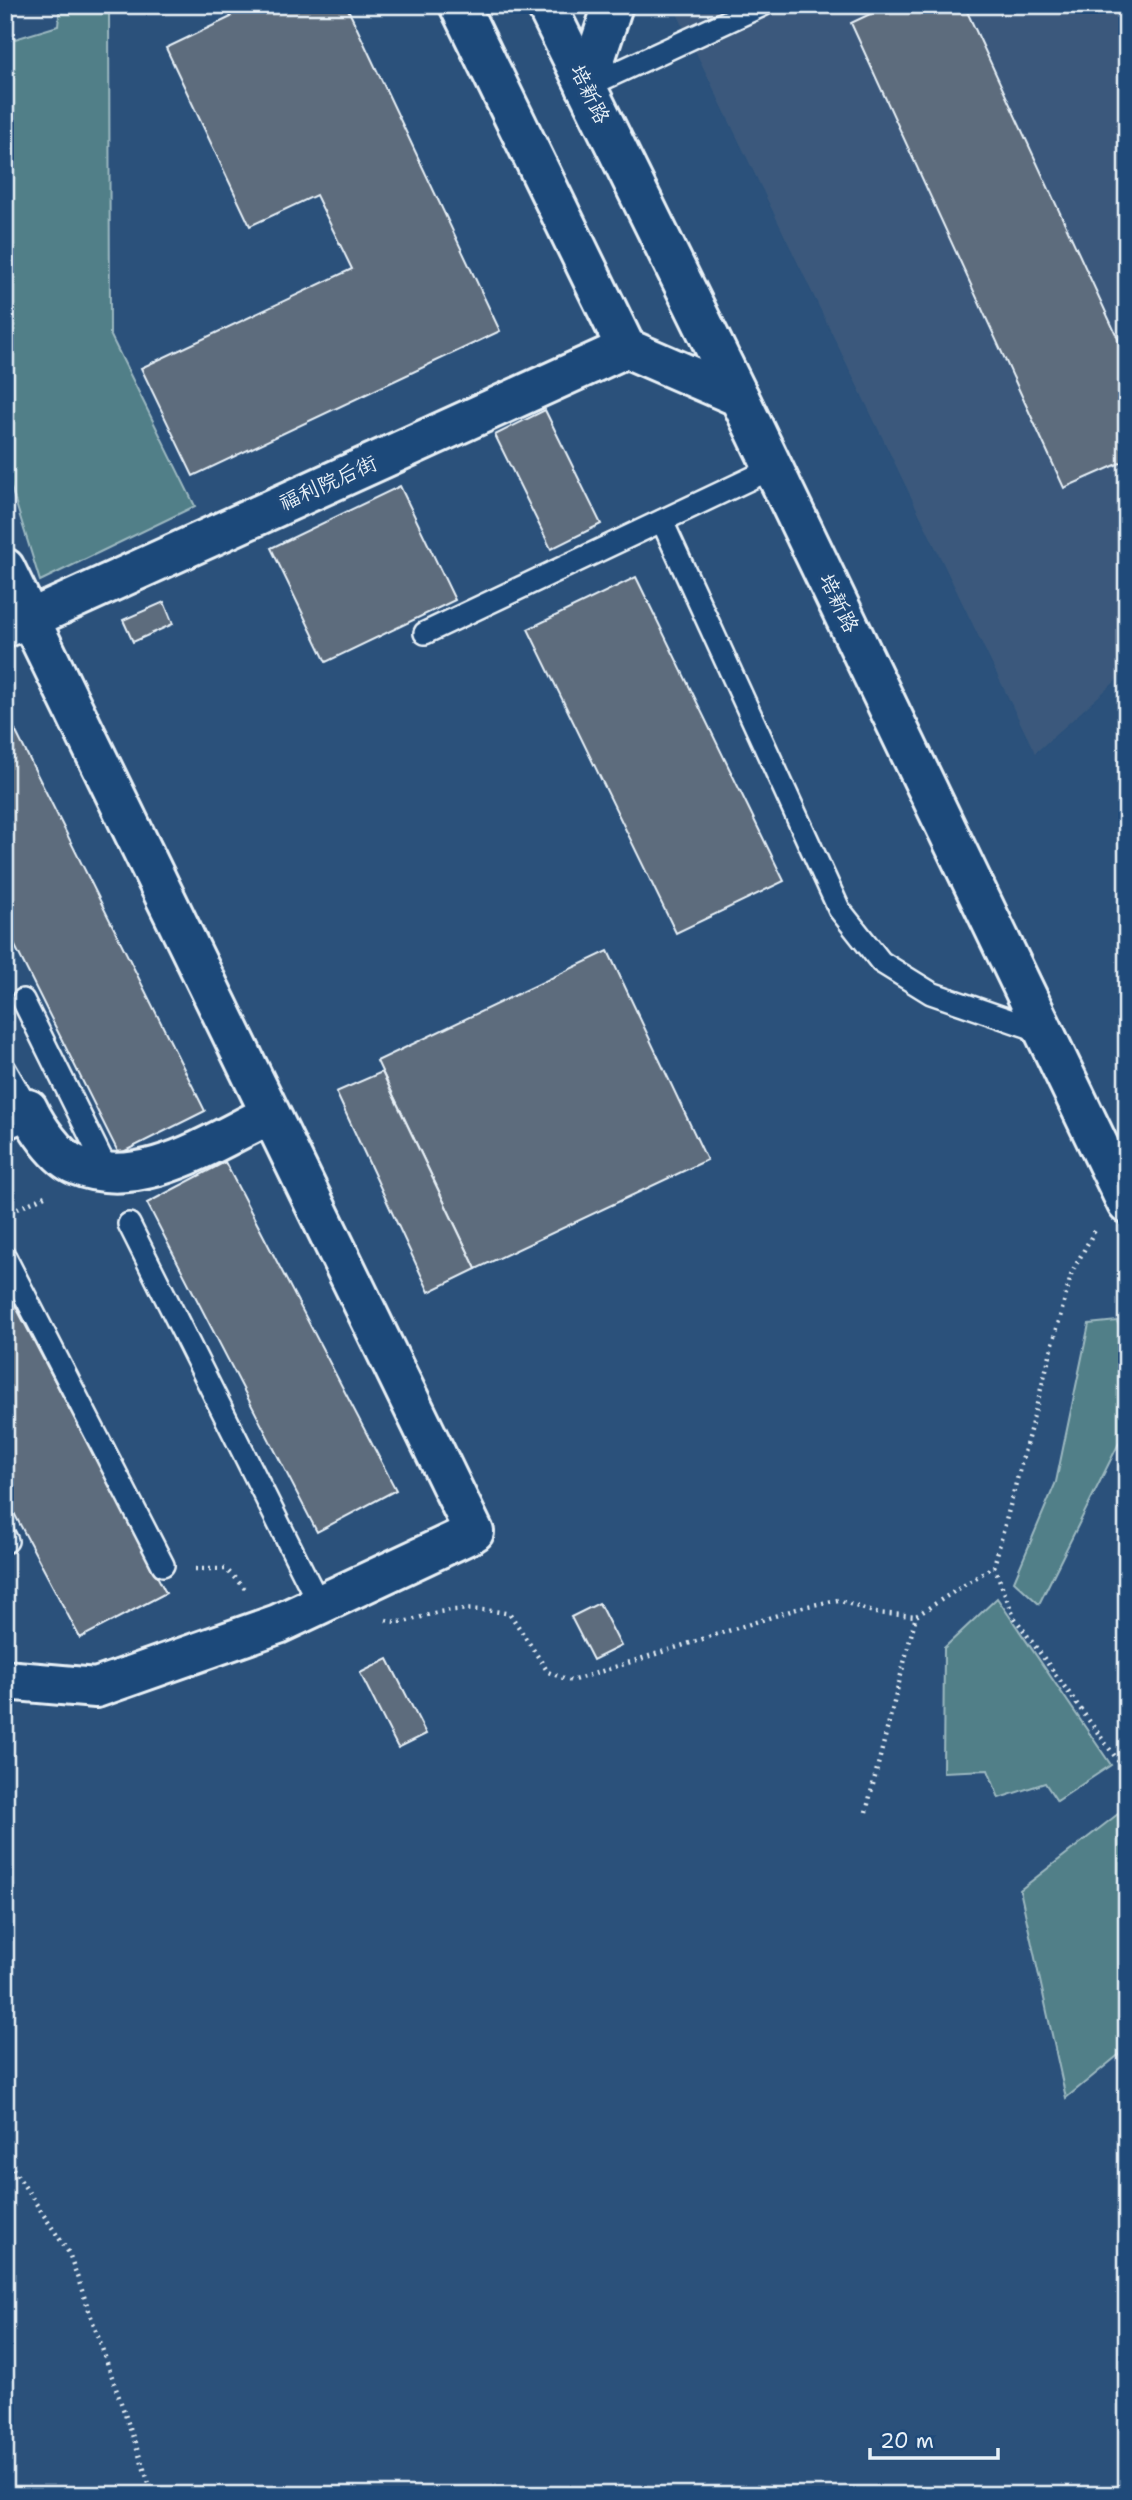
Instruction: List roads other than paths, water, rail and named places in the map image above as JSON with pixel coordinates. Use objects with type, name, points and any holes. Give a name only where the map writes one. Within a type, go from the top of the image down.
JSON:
[{"type":"main road","points":[[459,5],[626,348],[739,397]]},
{"type":"main road","name":"培新路","points":[[546,5],[739,397],[1123,1195]]},
{"type":"main road","points":[[586,86],[613,5]]},
{"type":"main road","name":"福利院后街","points":[[18,623],[626,348]]},
{"type":"main road","points":[[5,568],[18,623],[269,1115],[474,1532],[278,1624],[96,1689],[5,1679]]},
{"type":"main road","points":[[17,1114],[74,1165],[108,1172],[155,1169],[269,1115]]},
{"type":"lane","points":[[586,86],[763,5]]},
{"type":"lane","points":[[425,633],[773,468]]},
{"type":"lane","points":[[662,521],[839,909],[881,962],[930,993],[1045,1033]]},
{"type":"lane","points":[[23,1000],[108,1172]]},
{"type":"lane","points":[[5,1069],[17,1114]]},
{"type":"lane","points":[[130,1224],[319,1604]]},
{"type":"lane","points":[[5,1257],[163,1565]]}]
